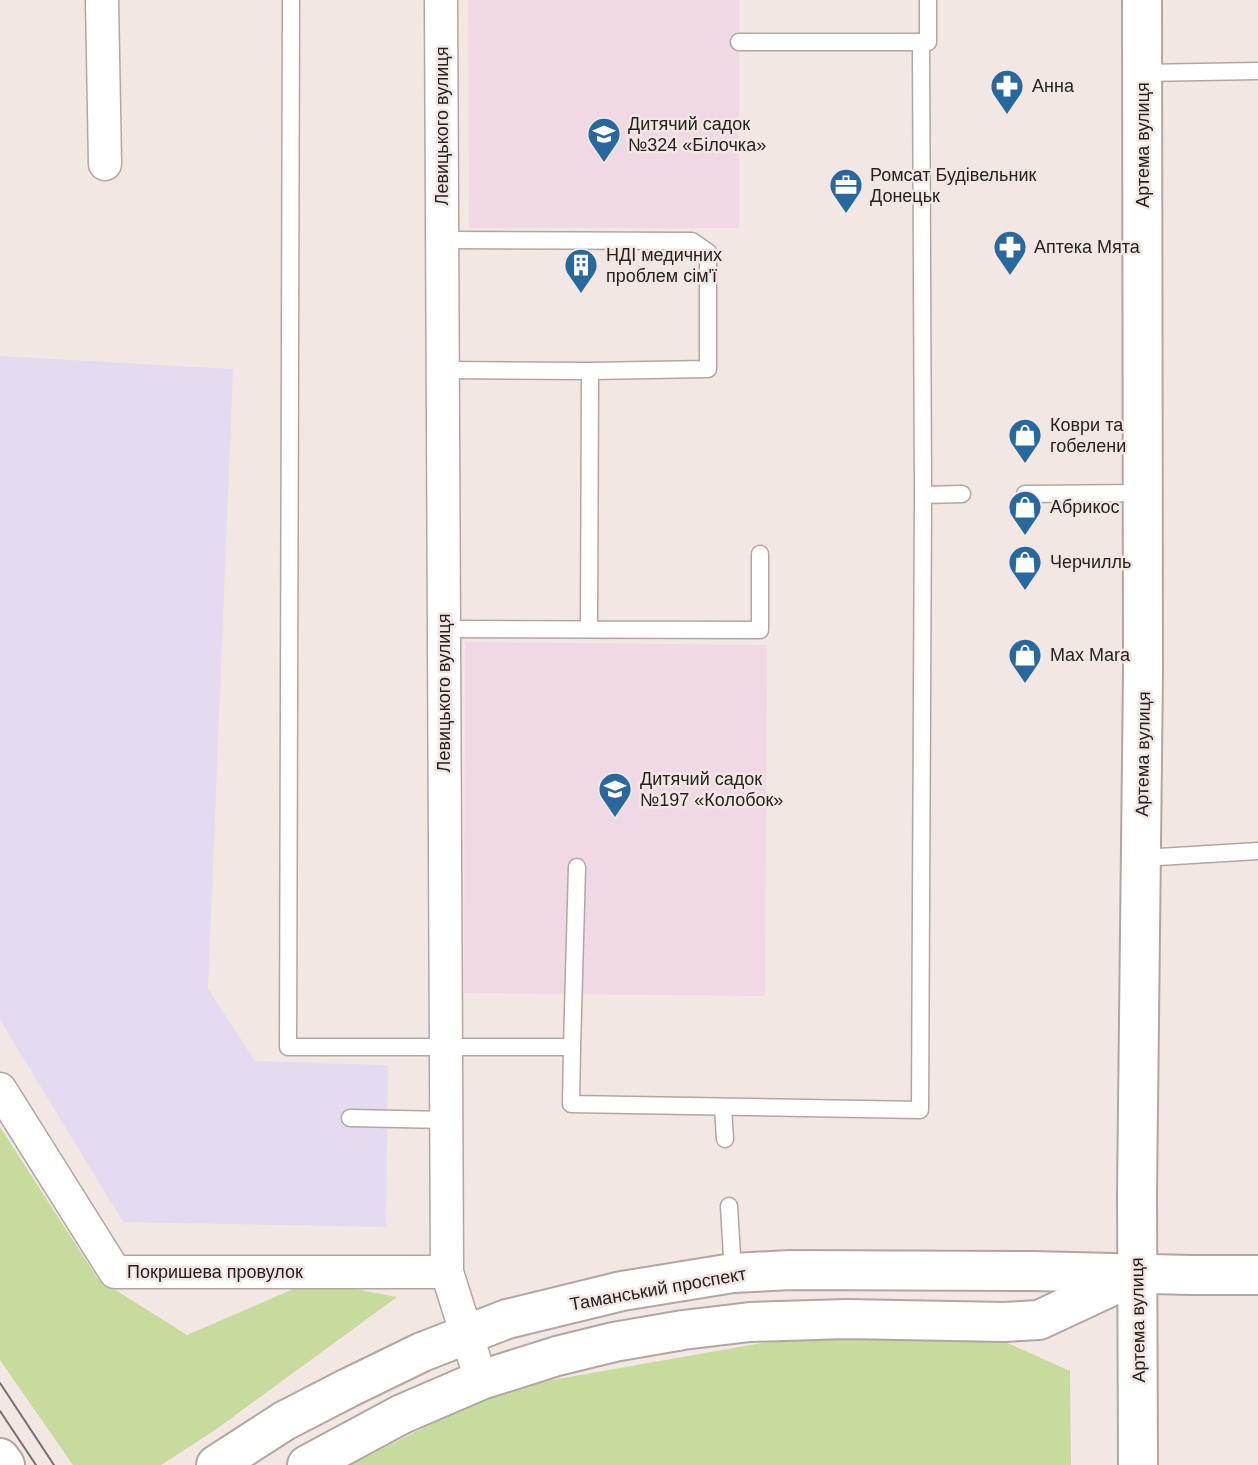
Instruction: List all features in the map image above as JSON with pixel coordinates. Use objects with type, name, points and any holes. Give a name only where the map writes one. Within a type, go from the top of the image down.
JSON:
[{"type":"street","points":[[103,0],[106,163]]},
{"type":"street","name":"Левицького вулиця","points":[[441,0],[447,1272],[481,1380]]},
{"type":"street","name":"Артема вулиця","points":[[1139,1465],[1137,1194],[1142,858],[1142,0]]},
{"type":"street","name":"Покришева провулок","points":[[0,1089],[115,1272],[447,1272]]},
{"type":"street","name":"Таманський проспект","points":[[216,1465],[284,1421],[422,1352],[507,1319],[609,1294],[733,1273],[790,1270],[1258,1275]]},
{"type":"street","name":"Таманський проспект","points":[[307,1465],[402,1414],[481,1380],[556,1356],[614,1342],[737,1324],[846,1320],[1039,1320],[1137,1274]]},
{"type":"street","points":[[0,1458],[5,1465]]},
{"type":"lane","points":[[290,0],[288,1047],[572,1047]]},
{"type":"lane","points":[[739,42],[928,42],[928,0]]},
{"type":"lane","points":[[577,867],[571,1104],[920,1110],[923,495],[921,42]]},
{"type":"lane","points":[[1142,73],[1258,71]]},
{"type":"lane","points":[[442,240],[692,241],[708,252],[708,369],[443,370]]},
{"type":"lane","points":[[589,629],[590,370]]},
{"type":"lane","points":[[1025,494],[1143,493]]},
{"type":"lane","points":[[923,495],[962,494]]},
{"type":"lane","points":[[444,629],[760,630],[760,555]]},
{"type":"lane","points":[[1142,858],[1258,851]]},
{"type":"lane","points":[[723,1107],[725,1139]]},
{"type":"lane","points":[[350,1118],[446,1121]]},
{"type":"lane","points":[[729,1206],[733,1273]]},
{"type":"shaded area","name":"Дитячий садок №324 «Білочка»","points":[[468,0],[739,0],[739,228],[469,228]]},
{"type":"shaded area","points":[[0,356],[233,369],[208,989],[255,1061],[388,1065],[386,1227],[123,1222],[0,1020]]},
{"type":"shaded area","name":"Дитячий садок №197 «Колобок»","points":[[465,642],[767,645],[765,996],[464,993]]},
{"type":"green space","points":[[0,1127],[98,1279],[187,1335],[312,1281],[397,1297],[215,1430],[161,1465],[73,1465],[0,1360]]},
{"type":"green space","points":[[809,1339],[1003,1341],[1070,1371],[1071,1465],[350,1465],[453,1413],[529,1384],[762,1343]]},
{"type":"tram line","points":[[0,1383],[54,1465]]},
{"type":"tram line","points":[[0,1411],[36,1465]]},
{"type":"place","name":"Анна","points":[[1007,116]]},
{"type":"place","name":"Дитячий садок №324 «Білочка»","points":[[604,164]]},
{"type":"place","name":"Ромсат Будівельник Донецьк","points":[[846,215]]},
{"type":"place","name":"Аптека Мята","points":[[1010,277]]},
{"type":"place","name":"НДІ медичних проблем сім'ї","points":[[581,295]]},
{"type":"place","name":"Коври та гобелени","points":[[1025,465]]},
{"type":"place","name":"Абрикос","points":[[1025,537]]},
{"type":"place","name":"Черчилль","points":[[1025,592]]},
{"type":"place","name":"Max Mara","points":[[1025,685]]},
{"type":"place","name":"Дитячий садок №197 «Колобок»","points":[[615,819]]}]
